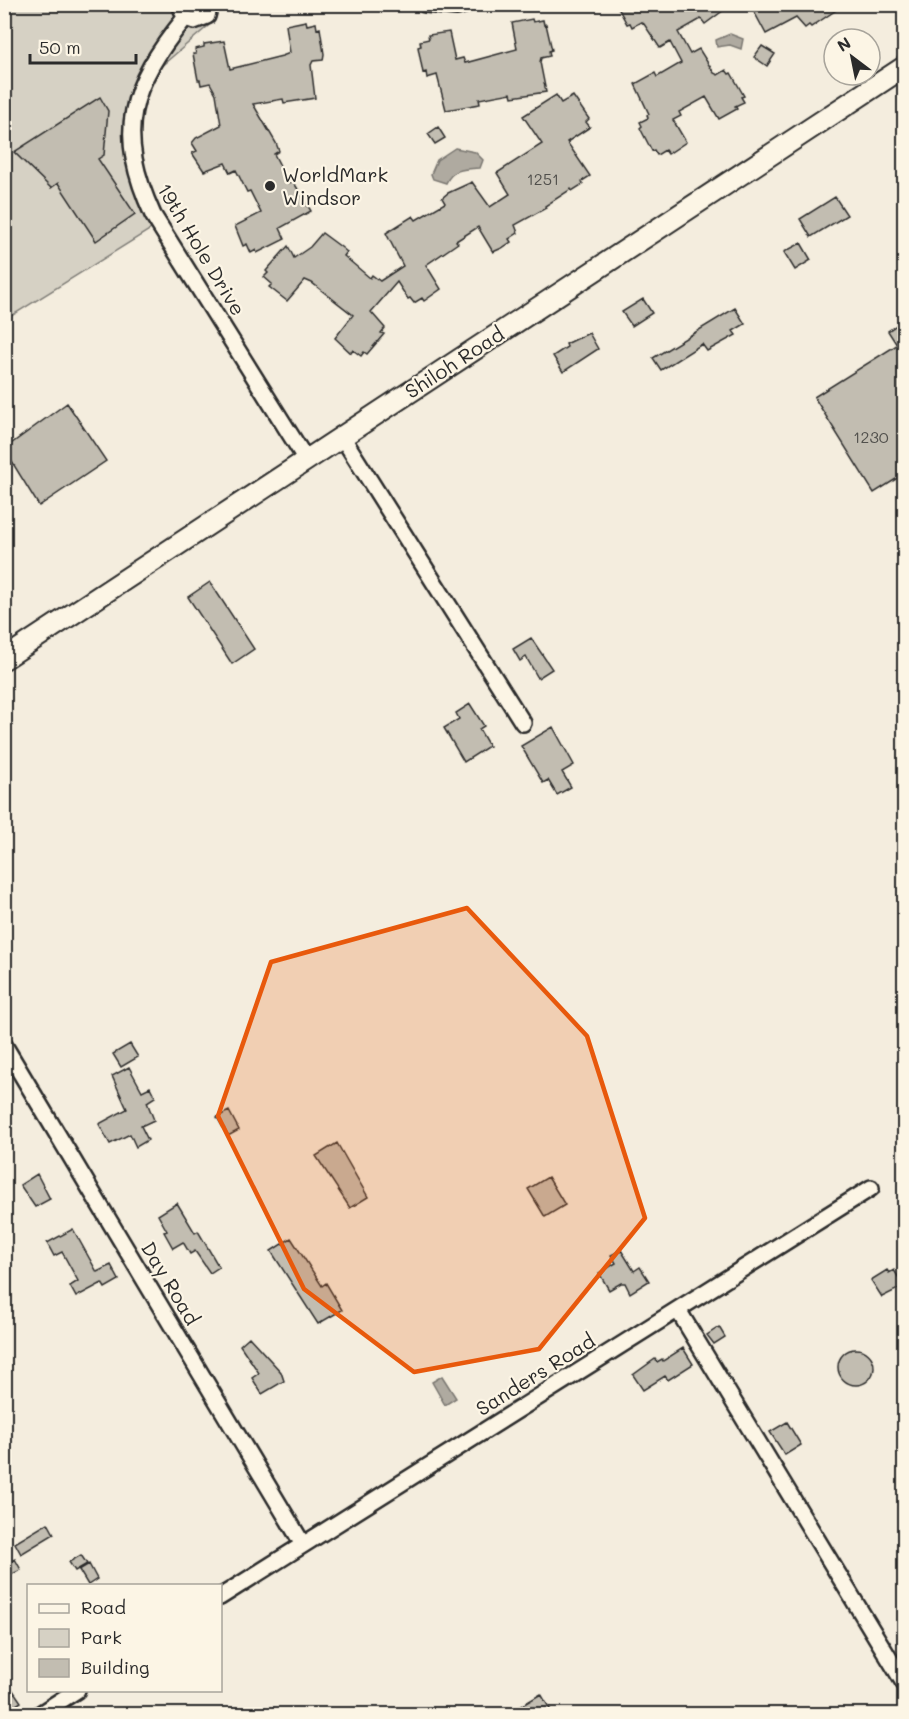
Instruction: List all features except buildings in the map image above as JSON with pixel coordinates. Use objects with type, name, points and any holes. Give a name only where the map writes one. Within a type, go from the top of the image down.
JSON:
[{"type":"main road","name":"Shiloh Road","points":[[4,659],[305,458],[904,67]]},
{"type":"street","name":"19th Hole Drive","points":[[210,4],[209,12],[203,20],[194,21],[183,11],[152,62],[141,87],[131,135],[132,158],[141,189],[153,215],[305,458]]},
{"type":"street","points":[[425,4],[457,7],[467,4]]},
{"type":"street","points":[[341,435],[523,723]]},
{"type":"street","name":"Day Road","points":[[4,1045],[302,1543]]},
{"type":"street","name":"Sanders Road","points":[[222,1596],[302,1543],[871,1188]]},
{"type":"street","points":[[678,1310],[904,1683]]},
{"type":"street","points":[[40,1714],[73,1692]]},
{"type":"highlighted area","points":[[467,908],[587,1036],[645,1218],[539,1349],[414,1372],[304,1289],[218,1116],[271,962]]},
{"type":"green space","points":[[5,5],[219,5],[215,20],[131,92],[126,159],[151,229],[5,320]]},
{"type":"shaded area","points":[[730,34],[743,39],[741,49],[730,45],[717,47],[716,40]]},
{"type":"shaded area","points":[[455,148],[475,152],[483,160],[480,168],[456,172],[446,183],[433,179],[431,174],[437,160]]},
{"type":"shaded area","points":[[442,1376],[456,1398],[445,1405],[432,1382]]},
{"type":"place","name":"WorldMark Windsor","points":[[270,186]]}]
